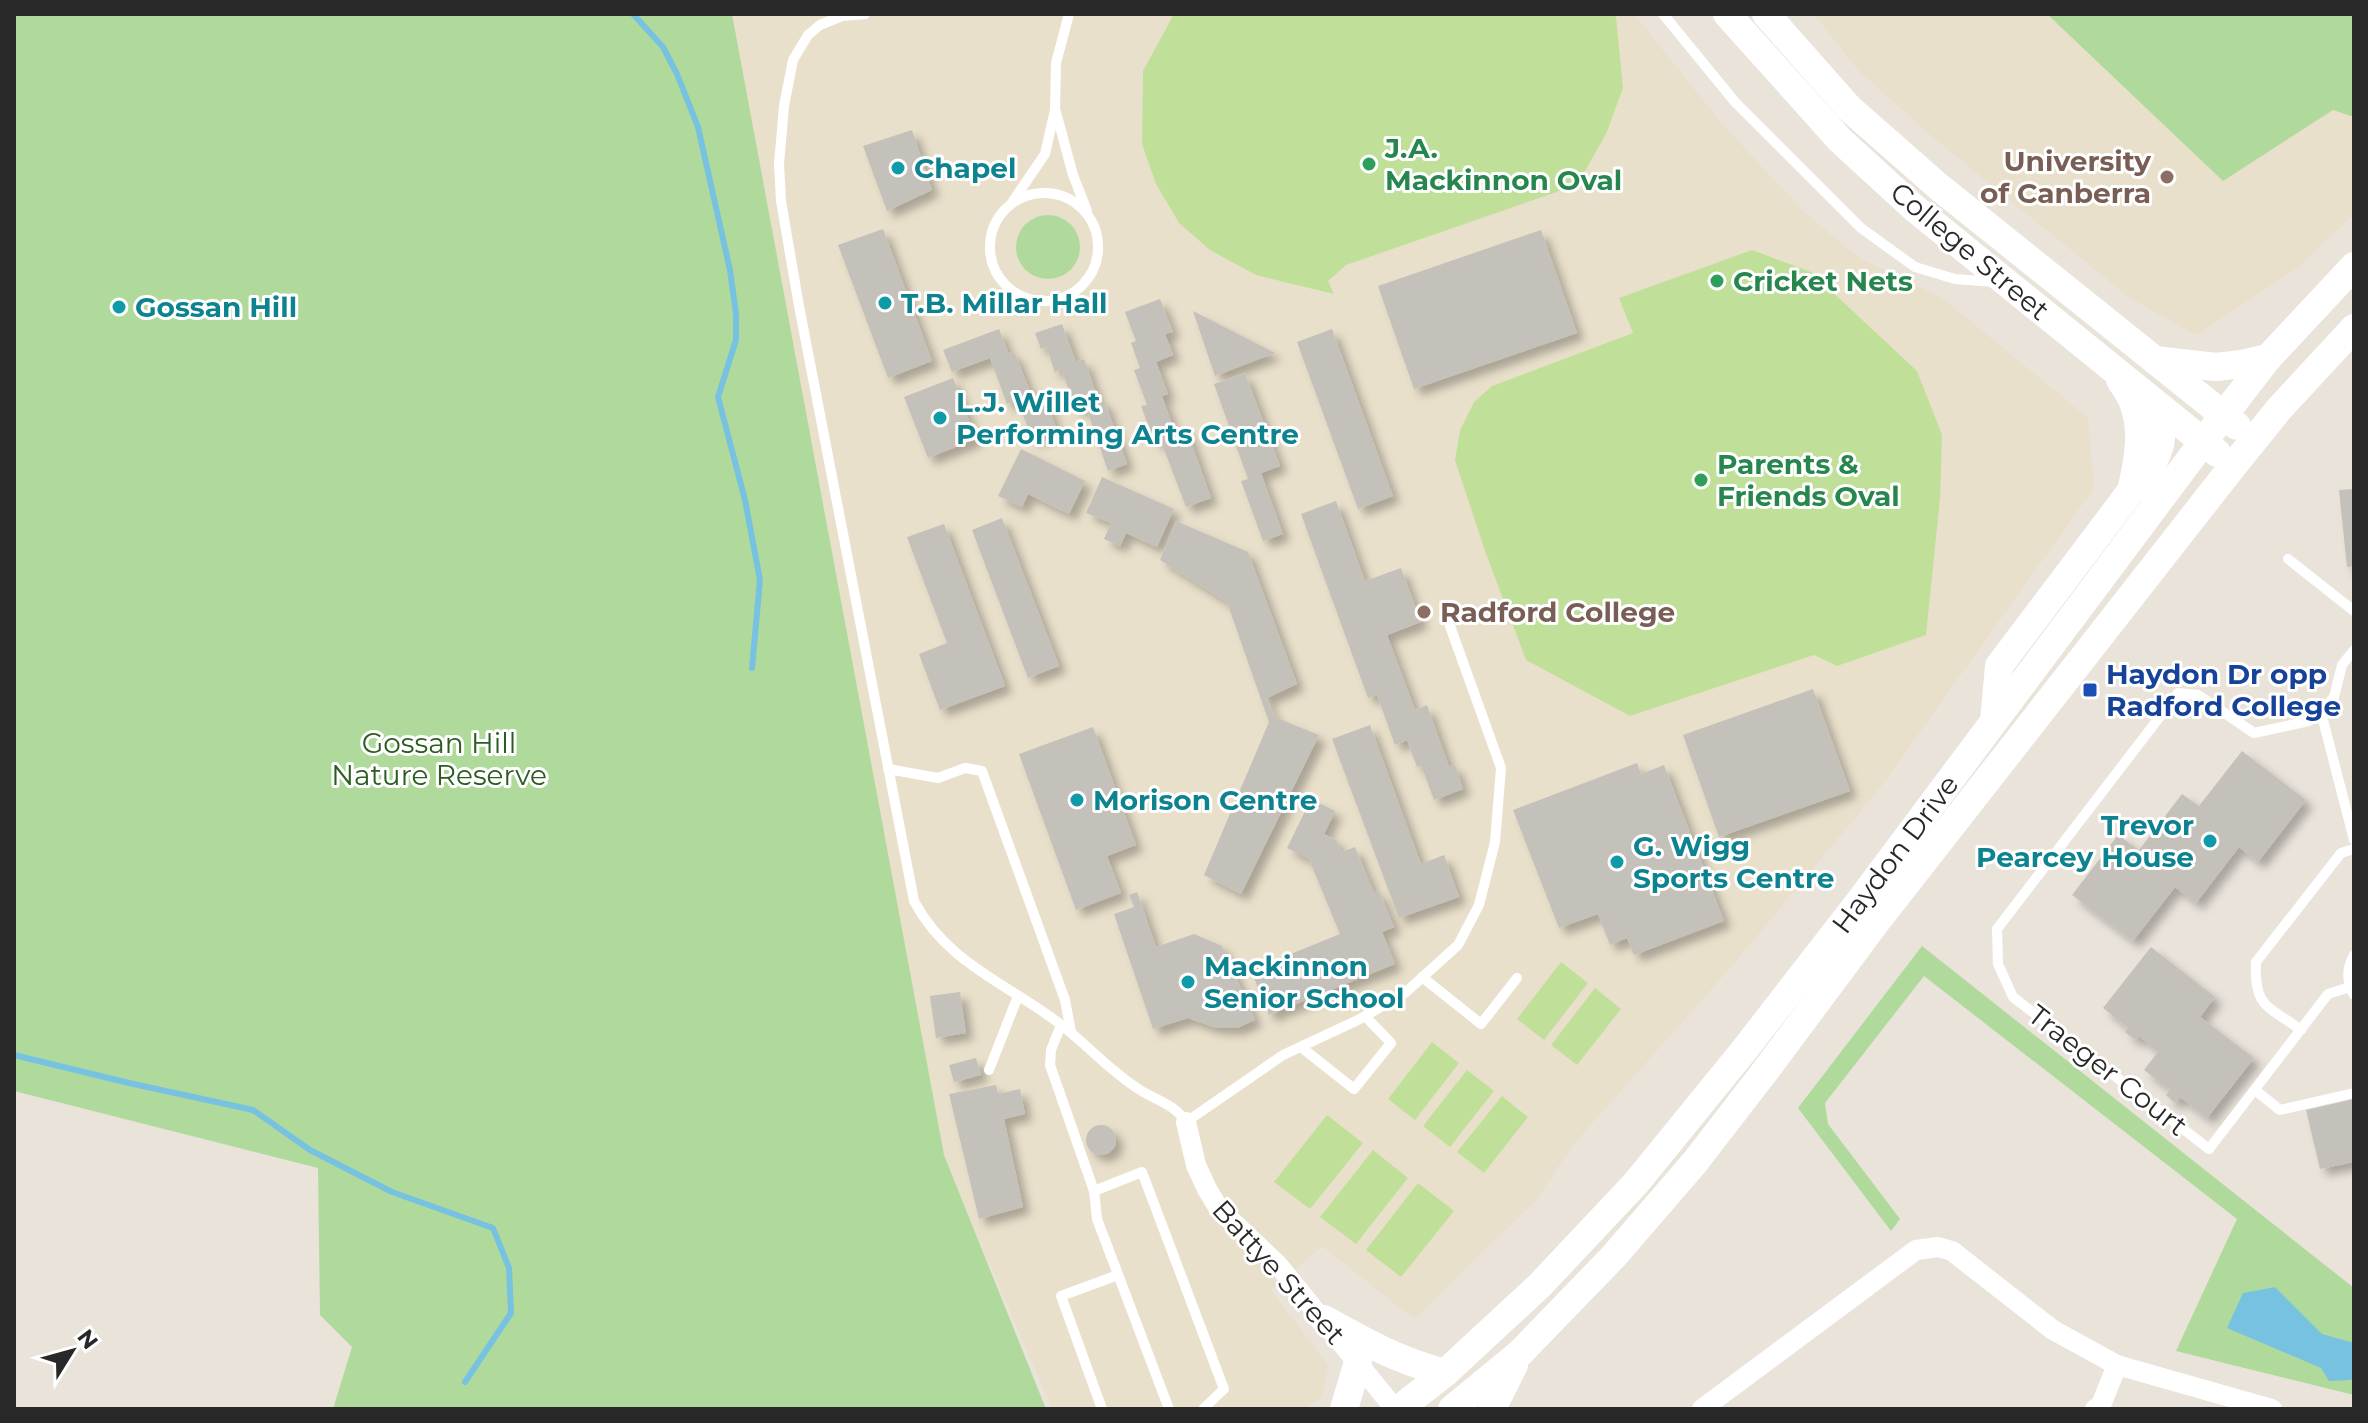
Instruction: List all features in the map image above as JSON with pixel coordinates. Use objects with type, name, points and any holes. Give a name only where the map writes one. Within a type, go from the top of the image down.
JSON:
[{"type":"main road","name":"College Street","points":[[1727,14],[1840,140],[1913,207],[2233,466]]},
{"type":"main road","name":"College Street","points":[[1766,14],[1860,118],[1939,187],[2254,440]]},
{"type":"main road","name":"Haydon Drive","points":[[1397,1409],[1445,1373],[1540,1285],[1636,1183],[1840,927],[2268,358],[2354,266]]},
{"type":"main road","name":"Haydon Drive","points":[[1452,1409],[1520,1353],[1613,1257],[1695,1162],[1880,917],[2233,466],[2279,409],[2354,328]]},
{"type":"main road","points":[[2154,360],[2216,367],[2268,358]]},
{"type":"main road","points":[[1994,722],[1999,666],[2131,491],[2138,461],[2139,427],[2133,402],[2114,369]]},
{"type":"main road","points":[[2055,640],[2063,598],[2142,494],[2160,445],[2163,425],[2158,406]]},
{"type":"main road","points":[[1324,1319],[1376,1349],[1408,1363],[1445,1373]]},
{"type":"main road","points":[[1492,1409],[1520,1353]]},
{"type":"main road","points":[[1344,1409],[1358,1362]]},
{"type":"street","name":"Battye Street","points":[[1186,1122],[1196,1165],[1219,1209],[1278,1265],[1397,1409]]},
{"type":"street","points":[[1702,1409],[1916,1250],[1925,1247],[1952,1251],[2053,1330],[2117,1365],[2249,1407],[2272,1409]]},
{"type":"street","points":[[2095,1409],[2101,1405],[2117,1365]]},
{"type":"lane","points":[[865,14],[842,16],[820,25],[808,35],[793,60],[784,106],[779,164],[781,201],[914,901],[925,922],[949,948],[1066,1028],[1135,1087],[1175,1108],[1186,1122],[1283,1055],[1405,993],[1458,945],[1479,905],[1495,842],[1501,768],[1450,626]]},
{"type":"lane","points":[[1055,110],[1073,175],[1096,233],[1098,251],[1093,269],[1083,285],[1068,296],[1050,301],[1032,300],[1015,293],[1001,281],[992,264],[989,247],[992,230],[1000,215],[1012,203],[1045,154],[1055,110],[1056,63],[1069,14]]},
{"type":"lane","points":[[1663,14],[1735,102],[1861,228],[1915,267],[1955,279],[2005,283]]},
{"type":"lane","points":[[1012,203],[1028,195],[1045,193],[1062,196],[1077,204],[1089,217]]},
{"type":"lane","points":[[2288,559],[2354,611]]},
{"type":"lane","points":[[2342,601],[2354,600]]},
{"type":"lane","points":[[2354,650],[2342,665],[2334,697],[2321,712],[2354,840]]},
{"type":"lane","name":"Traeger Court","points":[[2321,712],[2309,721],[2254,733],[2198,695],[2178,693],[1997,929],[1998,964],[2013,997],[2209,1149],[2328,994],[2352,991],[2347,972],[2354,955]]},
{"type":"lane","points":[[888,769],[938,778],[965,768],[982,771],[1065,1000],[1066,1028],[1051,1050],[1050,1065],[1094,1191],[1097,1219],[1169,1409]]},
{"type":"lane","points":[[2301,1030],[2260,1000],[2255,983],[2256,962],[2341,853],[2354,849]]},
{"type":"lane","points":[[1422,977],[1481,1024],[1517,978]]},
{"type":"lane","points":[[989,1070],[1018,996]]},
{"type":"lane","points":[[1301,1047],[1354,1089],[1391,1043],[1365,1016]]},
{"type":"lane","points":[[2255,1090],[2280,1110],[2354,1093]]},
{"type":"lane","points":[[1094,1191],[1142,1172],[1224,1389],[1203,1409]]},
{"type":"lane","points":[[1102,1409],[1061,1296],[1118,1275]]},
{"type":"shaded area","name":"Radford College","points":[[730,14],[1634,14],[1723,125],[1806,214],[1861,259],[1941,297],[2088,418],[2094,488],[1880,788],[1732,966],[1572,1146],[1537,1199],[1414,1319],[1322,1246],[1271,1290],[1328,1365],[1322,1398],[1303,1409],[1052,1409],[943,1156]]},
{"type":"shaded area","name":"University of Canberra","points":[[1814,14],[2354,14],[2354,214],[2301,265],[2196,335],[2130,298],[1936,140],[1858,70]]},
{"type":"green space","name":"Gossan Hill Nature Reserve","points":[[14,14],[732,14],[944,1155],[1046,1409],[333,1409],[352,1347],[320,1315],[318,1168],[14,1091]]},
{"type":"green space","name":"J.A. Mackinnon Oval","points":[[1174,14],[1614,14],[1623,88],[1606,134],[1577,185],[1346,265],[1328,281],[1334,294],[1256,275],[1210,250],[1179,223],[1156,184],[1142,144],[1143,71]]},
{"type":"green space","points":[[2047,14],[2354,14],[2354,117],[2333,110],[2223,181]]},
{"type":"green space","points":[[1042,215],[1054,215],[1071,224],[1078,235],[1078,259],[1071,270],[1054,279],[1042,279],[1030,274],[1021,265],[1016,253],[1016,241],[1021,229],[1030,220]]},
{"type":"green space","name":"Parents & Friends Oval","points":[[1752,250],[1811,272],[1917,371],[1942,435],[1940,499],[1926,635],[1837,666],[1814,655],[1630,716],[1526,660],[1455,460],[1460,430],[1474,402],[1492,386],[1633,333],[1619,298]]},
{"type":"green space","points":[[1922,946],[2354,1288],[2354,1395],[2176,1351],[2237,1219],[1924,976],[1825,1103],[1828,1124],[1900,1219],[1891,1231],[1798,1108]]},
{"type":"green space","points":[[1561,962],[1588,983],[1544,1040],[1517,1019]]},
{"type":"green space","points":[[1595,988],[1621,1009],[1577,1065],[1551,1045]]},
{"type":"green space","points":[[1432,1042],[1459,1063],[1415,1120],[1388,1099]]},
{"type":"green space","points":[[1467,1070],[1494,1091],[1450,1147],[1423,1126]]},
{"type":"green space","points":[[1502,1096],[1528,1117],[1484,1173],[1457,1152]]},
{"type":"green space","points":[[1327,1115],[1363,1143],[1310,1209],[1274,1182]]},
{"type":"green space","points":[[1373,1150],[1408,1178],[1356,1244],[1320,1217]]},
{"type":"green space","points":[[1418,1183],[1454,1211],[1401,1277],[1366,1250]]},
{"type":"water","points":[[2275,1287],[2322,1334],[2354,1343],[2354,1377],[2351,1380],[2329,1381],[2321,1368],[2227,1328],[2243,1293]]},
{"type":"building","name":"Chapel","points":[[912,130],[932,190],[887,211],[863,146]]},
{"type":"building","name":"T.B. Millar Hall","points":[[883,229],[932,361],[888,378],[838,245]]},
{"type":"building","points":[[1541,230],[1577,333],[1414,389],[1378,286]]},
{"type":"building","points":[[1160,299],[1173,332],[1165,334],[1173,355],[1156,362],[1168,394],[1162,396],[1175,432],[1186,428],[1211,498],[1186,507],[1161,441],[1155,443],[1141,406],[1147,405],[1134,370],[1140,368],[1131,343],[1136,341],[1125,312]]},
{"type":"building","points":[[1193,311],[1236,333],[1275,353],[1215,376]]},
{"type":"building","points":[[1062,324],[1076,362],[1084,359],[1099,402],[1104,400],[1127,464],[1108,471],[1086,407],[1076,410],[1061,368],[1055,373],[1047,347],[1041,349],[1035,333]]},
{"type":"building","points":[[999,329],[1008,352],[1015,354],[1031,394],[1042,390],[1057,430],[1033,440],[1017,400],[1007,404],[990,358],[952,372],[943,350]]},
{"type":"building","points":[[1332,329],[1393,496],[1358,509],[1297,342]]},
{"type":"building","points":[[1245,373],[1280,466],[1261,473],[1283,534],[1263,541],[1241,481],[1248,479],[1214,384]]},
{"type":"building","name":"L.J. Willet Performing Arts Centre","points":[[953,378],[976,439],[928,458],[904,397]]},
{"type":"building","points":[[1021,449],[1085,481],[1069,514],[1028,494],[1022,507],[998,496]]},
{"type":"building","points":[[1102,477],[1174,509],[1157,547],[1126,533],[1120,546],[1104,539],[1111,523],[1086,513]]},
{"type":"building","points":[[2354,489],[2354,566],[2347,567],[2339,490]]},
{"type":"building","points":[[1336,501],[1365,581],[1401,568],[1421,622],[1387,635],[1415,710],[1427,705],[1449,767],[1455,765],[1463,789],[1434,800],[1421,765],[1417,767],[1407,740],[1395,745],[1377,695],[1368,698],[1301,514]]},
{"type":"building","points":[[1002,518],[1059,666],[1028,678],[972,530]]},
{"type":"building","points":[[1176,521],[1248,552],[1297,684],[1267,698],[1274,717],[1319,735],[1241,894],[1204,875],[1269,722],[1227,602],[1160,560]]},
{"type":"building","points":[[944,524],[1005,686],[940,710],[919,654],[947,643],[907,537]]},
{"type":"building","points":[[1813,689],[1850,791],[1719,837],[1683,735]]},
{"type":"building","points":[[1370,725],[1421,864],[1444,855],[1459,897],[1399,918],[1332,739]]},
{"type":"building","name":"Morison Centre","points":[[1093,727],[1136,845],[1107,856],[1121,893],[1076,910],[1019,754]]},
{"type":"building","name":"Trevor Pearcey House","points":[[2242,751],[2306,800],[2258,862],[2239,847],[2196,903],[2175,887],[2133,941],[2072,895],[2118,835],[2139,850],[2182,794],[2199,806]]},
{"type":"building","name":"G. Wigg Sports Centre","points":[[1637,763],[1641,774],[1664,765],[1724,921],[1634,955],[1627,938],[1610,945],[1598,914],[1559,928],[1513,810]]},
{"type":"building","points":[[1311,799],[1335,811],[1324,834],[1336,840],[1341,852],[1355,847],[1374,893],[1379,891],[1394,927],[1382,932],[1395,964],[1269,1015],[1251,970],[1340,934],[1309,859],[1287,848]]},
{"type":"building","name":"Mackinnon Senior School","points":[[1137,892],[1156,947],[1194,934],[1222,946],[1255,1020],[1237,1028],[1213,1027],[1188,1018],[1153,1029],[1114,914],[1134,907],[1129,895]]},
{"type":"building","name":"Trevor Pearcey House","points":[[2151,947],[2215,997],[2200,1017],[2254,1058],[2207,1118],[2180,1097],[2175,1103],[2166,1095],[2170,1090],[2144,1070],[2158,1052],[2139,1036],[2136,1040],[2125,1032],[2128,1028],[2103,1008]]},
{"type":"building","points":[[960,992],[966,1033],[936,1038],[930,996]]},
{"type":"building","points":[[976,1058],[981,1075],[954,1082],[949,1065]]},
{"type":"building","points":[[996,1085],[998,1094],[1020,1089],[1025,1114],[1004,1119],[1023,1207],[979,1219],[949,1094]]},
{"type":"building","points":[[2354,1099],[2354,1162],[2320,1169],[2306,1110]]},
{"type":"building","points":[[1101,1125],[1107,1126],[1115,1134],[1115,1146],[1107,1154],[1101,1155],[1095,1154],[1087,1146],[1086,1140],[1087,1134],[1095,1126]]},
{"type":"waterway","points":[[633,14],[663,47],[698,127],[730,270],[736,340],[718,397],[745,500],[760,580],[752,668]]},
{"type":"waterway","points":[[14,1055],[253,1110],[310,1150],[392,1192],[493,1228],[509,1268],[511,1313],[465,1382]]},
{"type":"place","name":"J.A. Mackinnon Oval","points":[[1369,164]]},
{"type":"place","name":"Chapel","points":[[898,168]]},
{"type":"place","name":"University of Canberra","points":[[2167,177]]},
{"type":"place","name":"Cricket Nets","points":[[1717,281]]},
{"type":"place","name":"T.B. Millar Hall","points":[[885,303]]},
{"type":"place","name":"Gossan Hill","points":[[119,307]]},
{"type":"place","name":"L.J. Willet Performing Arts Centre","points":[[940,418]]},
{"type":"place","name":"Parents & Friends Oval","points":[[1701,480]]},
{"type":"place","name":"Radford College","points":[[1424,612]]},
{"type":"place","name":"Haydon Dr opp Radford College","points":[[2090,690]]},
{"type":"place","name":"Morison Centre","points":[[1077,800]]},
{"type":"place","name":"Trevor Pearcey House","points":[[2210,841]]},
{"type":"place","name":"G. Wigg Sports Centre","points":[[1617,862]]},
{"type":"place","name":"Mackinnon Senior School","points":[[1188,982]]}]
